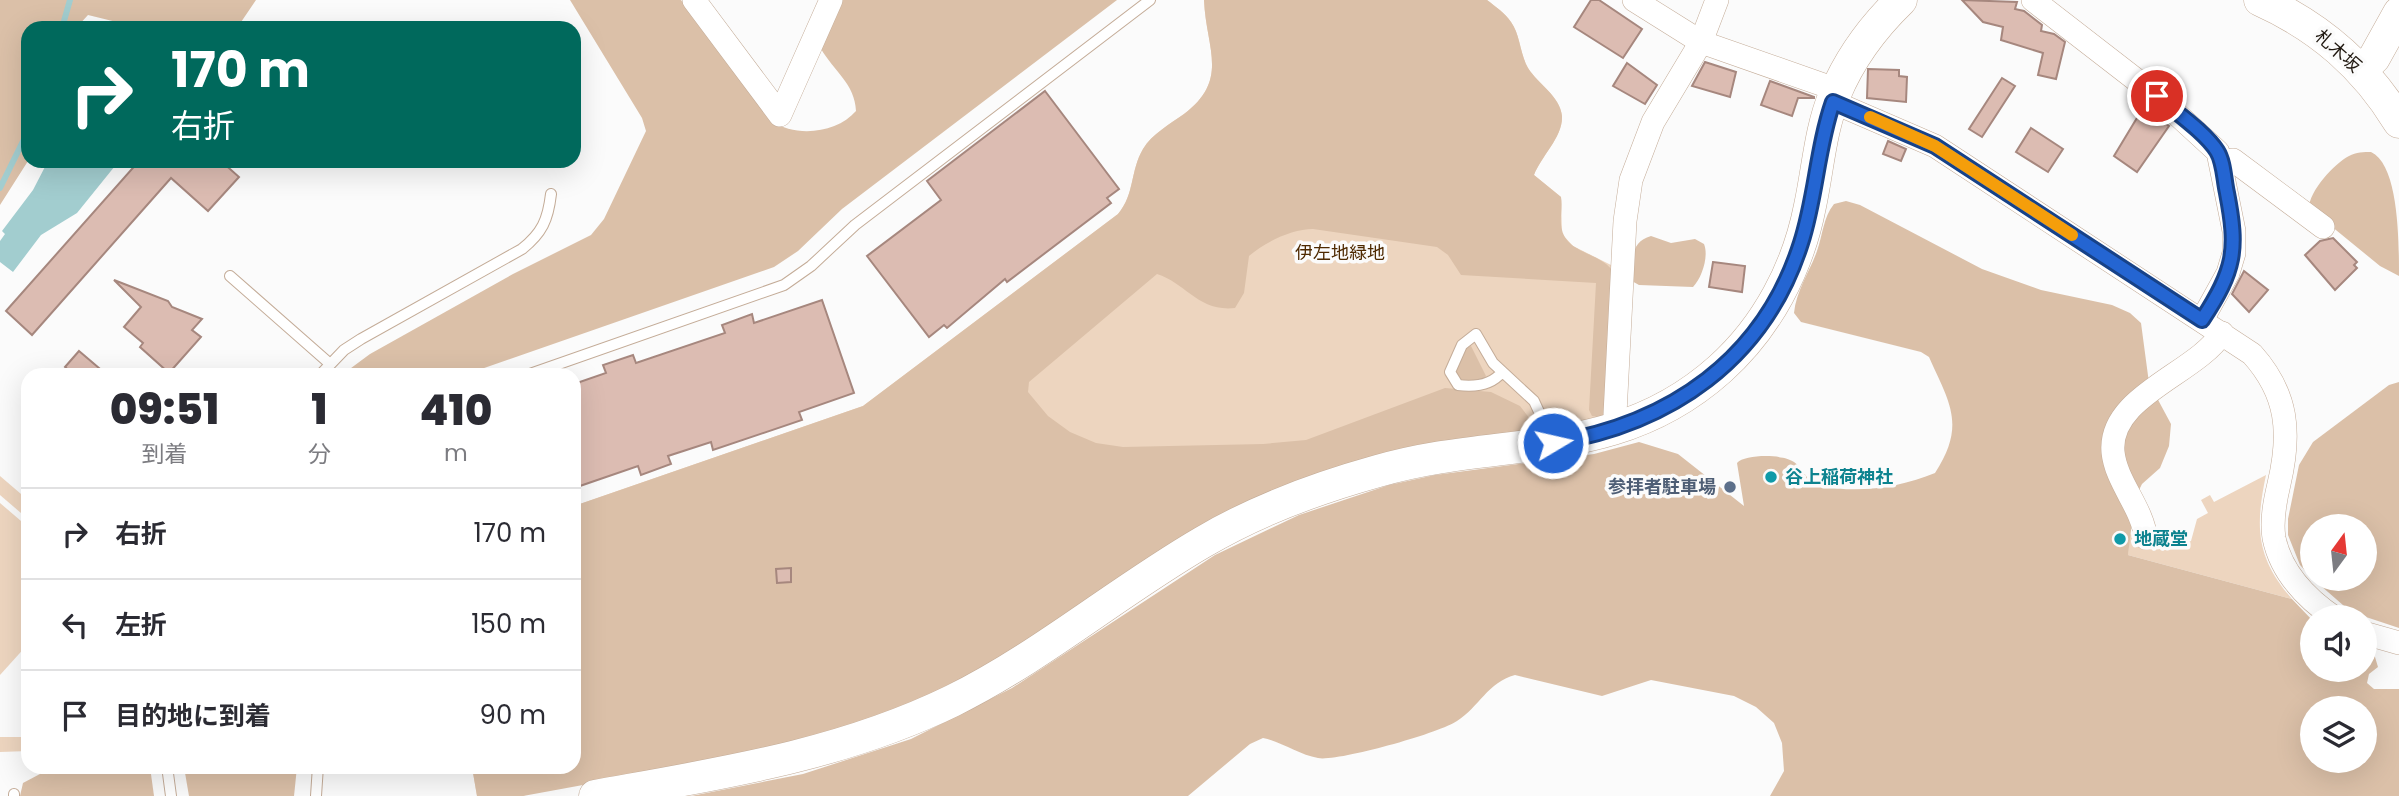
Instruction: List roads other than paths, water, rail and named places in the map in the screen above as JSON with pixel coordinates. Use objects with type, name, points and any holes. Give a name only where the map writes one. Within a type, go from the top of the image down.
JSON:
[{"type":"street","points":[[694,0],[780,115],[831,0]]},
{"type":"street","points":[[1634,0],[1701,42],[1835,96],[1935,146],[2252,354],[2267,370],[2278,390],[2288,433],[2273,518],[2274,537],[2288,573],[2321,605]]},
{"type":"street","points":[[1619,429],[1615,403],[1625,221],[1631,180],[1653,122],[1701,42],[1717,0]]},
{"type":"street","points":[[595,796],[799,757],[865,737],[954,700],[1003,673],[1165,565],[1249,517],[1327,486],[1385,468],[1444,456],[1553,443],[1619,429],[1660,411],[1692,392],[1730,359],[1770,311],[1801,243],[1825,123],[1835,96],[1865,40],[1901,0]]},
{"type":"street","points":[[2033,0],[2157,96],[2211,144],[2221,163],[2234,231],[2234,253],[2228,273],[2202,320]]},
{"type":"street","name":"札木坂","points":[[2260,0],[2322,34],[2361,70],[2399,122]]},
{"type":"street","points":[[2361,70],[2374,58],[2399,13]]},
{"type":"street","points":[[2221,163],[2233,160],[2323,227]]},
{"type":"street","points":[[2146,538],[2142,518],[2119,472],[2113,452],[2115,431],[2126,412],[2212,349],[2222,333]]},
{"type":"street","points":[[2377,637],[2399,643]]},
{"type":"lane","points":[[547,368],[784,285],[811,266],[849,230],[1150,0]]},
{"type":"lane","points":[[325,368],[361,339],[522,249],[539,235],[549,216],[551,194]]},
{"type":"lane","points":[[230,276],[329,363]]},
{"type":"lane","points":[[1502,372],[1490,383],[1466,386],[1452,380],[1450,372],[1462,345],[1476,334],[1502,372],[1534,401],[1553,443]]},
{"type":"lane","points":[[168,774],[172,796]]},
{"type":"lane","points":[[316,796],[317,774]]},
{"type":"water","points":[[44,168],[113,168],[77,213],[41,235],[13,272],[0,262],[0,241],[5,234],[2,231],[33,190]]},
{"type":"waterway","points":[[64,21],[70,0]]},
{"type":"waterway","points":[[0,188],[21,145]]},
{"type":"place","name":"谷上稲荷神社","points":[[1771,477]]},
{"type":"place","name":"参拝者駐車場","points":[[1730,487]]},
{"type":"place","name":"地蔵堂","points":[[2120,539]]},
{"type":"park label","name":"伊左地緑地","points":[[1340,253]]}]
